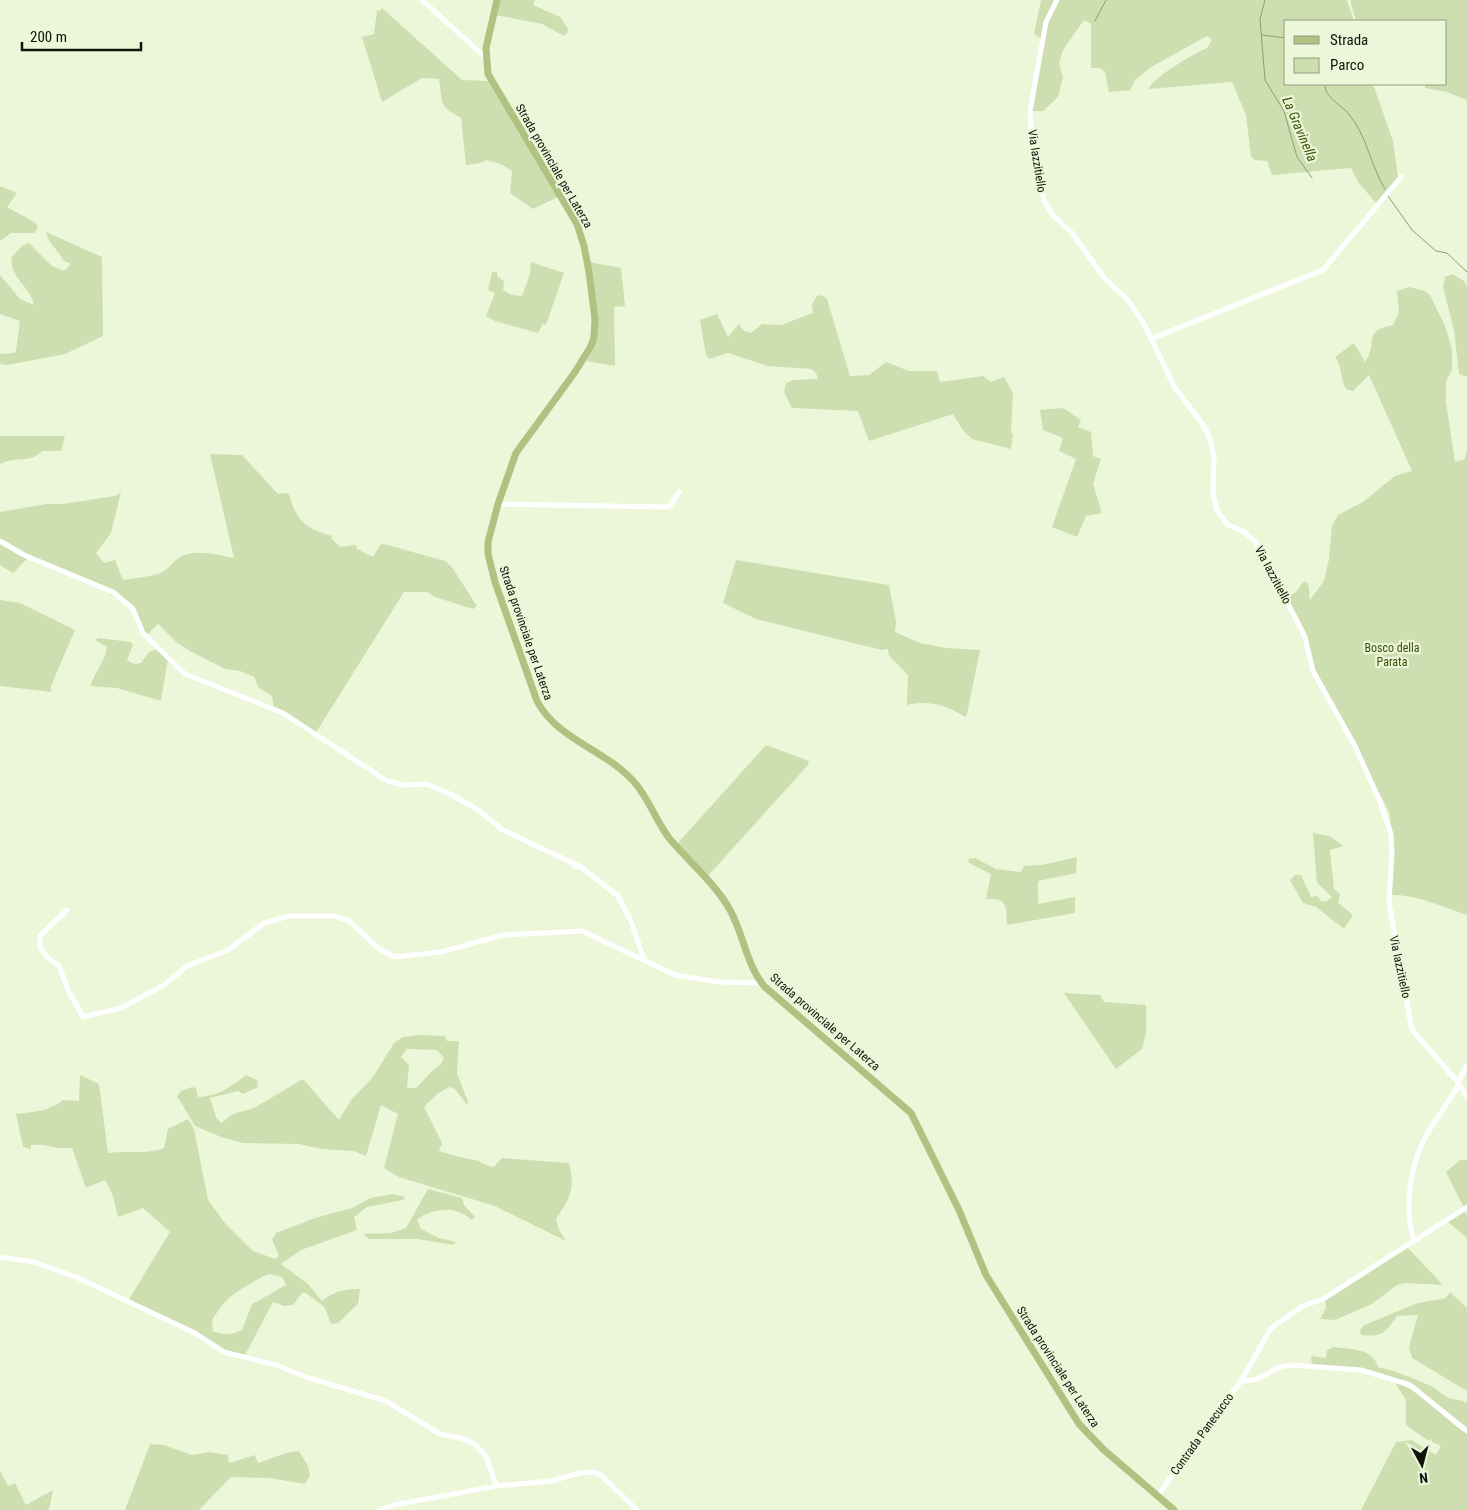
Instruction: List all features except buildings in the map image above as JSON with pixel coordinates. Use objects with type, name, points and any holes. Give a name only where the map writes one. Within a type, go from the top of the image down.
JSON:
[{"type":"main road","name":"Strada provinciale per Laterza","points":[[497,0],[486,58],[488,74],[492,84],[582,235],[595,319],[591,346],[516,453],[498,504],[489,538],[490,566],[541,710],[560,728],[619,768],[635,783],[666,834],[729,907],[751,964],[761,982],[911,1112],[955,1202],[986,1275],[1070,1411],[1079,1424],[1104,1450],[1174,1510]]},
{"type":"street","points":[[422,0],[486,58]]},
{"type":"street","name":"Via Iazzitiello","points":[[1057,0],[1046,22],[1031,98],[1032,142],[1044,200],[1052,214],[1081,245],[1105,279],[1137,312],[1175,388],[1202,423],[1209,436],[1214,456],[1213,494],[1216,511],[1228,525],[1244,532],[1256,542],[1305,637],[1314,671],[1355,746],[1381,804],[1391,834],[1392,854],[1389,903],[1406,990],[1410,1023],[1415,1036],[1457,1081],[1467,1097]]},
{"type":"street","points":[[1151,339],[1323,270],[1401,177]]},
{"type":"street","points":[[498,504],[669,507],[680,492]]},
{"type":"street","points":[[0,541],[24,555],[97,584],[120,597],[135,612],[141,631],[184,674],[283,713],[387,781],[405,785],[427,784],[450,794],[478,810],[503,830],[575,866],[618,896],[626,910],[644,960]]},
{"type":"street","points":[[67,910],[40,936],[40,947],[48,958],[59,966],[68,990],[84,1017],[121,1008],[164,985],[187,966],[228,950],[264,923],[288,916],[333,916],[348,920],[378,948],[394,956],[441,952],[473,941],[504,935],[573,930],[587,932],[670,972],[687,977],[735,983],[761,982]]},
{"type":"street","points":[[1414,1240],[1410,1220],[1410,1194],[1419,1152],[1432,1126],[1458,1086],[1457,1081],[1467,1066]]},
{"type":"street","points":[[1241,1381],[1271,1328],[1276,1323],[1303,1306],[1323,1299],[1467,1208]]},
{"type":"street","points":[[0,1257],[34,1262],[76,1277],[196,1333],[224,1352],[276,1365],[306,1377],[386,1401],[440,1434],[464,1439],[476,1445],[487,1458],[496,1486]]},
{"type":"street","name":"Contrada Panecucco","points":[[1158,1495],[1241,1381],[1255,1380],[1280,1367],[1291,1365],[1361,1370],[1410,1385],[1467,1431]]},
{"type":"street","points":[[380,1510],[394,1505],[496,1486],[539,1483],[594,1472],[602,1476],[637,1510]]},
{"type":"green space","points":[[498,0],[535,0],[533,5],[560,17],[569,30],[564,36],[542,24],[495,15]]},
{"type":"green space","points":[[1041,0],[1055,0],[1041,39],[1034,34]]},
{"type":"green space","points":[[1059,0],[1347,0],[1354,20],[1284,20],[1284,85],[1373,85],[1393,141],[1398,177],[1376,203],[1358,182],[1351,168],[1272,175],[1267,161],[1255,160],[1251,156],[1246,115],[1232,82],[1149,89],[1166,72],[1207,48],[1212,40],[1207,36],[1151,67],[1135,80],[1130,90],[1109,92],[1105,72],[1099,68],[1091,68],[1091,24],[1084,20],[1063,50],[1059,63],[1063,77],[1058,97],[1043,111],[1032,111],[1046,24]]},
{"type":"green space","points":[[1467,0],[1467,100],[1447,92],[1425,88],[1425,85],[1447,85],[1447,20],[1356,20],[1350,1]]},
{"type":"green space","points":[[382,8],[462,80],[488,81],[558,197],[533,209],[510,193],[512,171],[501,164],[486,160],[481,163],[466,165],[461,118],[445,107],[439,79],[422,78],[382,102],[362,37],[374,34],[377,10],[380,11]]},
{"type":"green space","points":[[0,186],[17,193],[7,207],[36,223],[38,227],[34,233],[11,233],[0,241]]},
{"type":"green space","points":[[46,232],[102,257],[103,336],[65,354],[7,365],[0,364],[0,354],[14,353],[16,351],[20,321],[0,314],[0,275],[20,299],[34,305],[29,293],[13,270],[12,257],[23,245],[29,243],[52,266],[64,271],[71,264],[63,260],[49,240]]},
{"type":"green space","points":[[531,262],[564,273],[547,322],[545,325],[543,323],[538,333],[495,321],[486,316],[495,293],[488,290],[492,272],[497,272],[497,276],[504,281],[503,290],[512,295],[522,296],[530,274]]},
{"type":"green space","points":[[589,262],[621,268],[625,306],[614,307],[615,366],[586,361],[593,349]]},
{"type":"green space","points":[[1452,274],[1464,281],[1467,287],[1467,377],[1459,374],[1454,330],[1443,287],[1445,277]]},
{"type":"green space","name":"Bosco della Parata","points":[[1409,287],[1425,291],[1430,295],[1445,326],[1452,349],[1452,370],[1446,381],[1446,402],[1455,462],[1465,459],[1467,450],[1467,915],[1419,899],[1390,895],[1394,845],[1389,812],[1314,667],[1306,636],[1287,598],[1296,592],[1304,581],[1308,583],[1310,600],[1324,581],[1329,559],[1332,526],[1338,515],[1363,502],[1395,476],[1412,471],[1369,375],[1353,391],[1346,389],[1339,364],[1335,357],[1354,343],[1365,362],[1371,349],[1374,334],[1383,327],[1393,325],[1399,312],[1397,291]]},
{"type":"green space","points":[[822,295],[827,299],[850,376],[869,375],[886,362],[909,371],[937,371],[940,382],[983,376],[991,382],[1004,377],[1013,393],[1011,449],[972,439],[962,429],[953,414],[869,441],[858,411],[792,408],[784,392],[786,383],[793,380],[818,379],[816,373],[811,369],[768,366],[728,353],[709,359],[706,355],[700,320],[717,314],[728,337],[739,324],[744,331],[751,333],[762,324],[781,325],[813,313],[812,304],[817,296]]},
{"type":"green space","points":[[1063,408],[1081,420],[1078,427],[1091,432],[1093,456],[1101,459],[1093,484],[1102,513],[1086,516],[1077,537],[1052,527],[1076,459],[1059,451],[1063,438],[1043,430],[1040,410]]},
{"type":"green space","points":[[0,436],[65,436],[61,451],[42,451],[27,459],[11,460],[0,464]]},
{"type":"green space","points":[[210,454],[242,455],[278,494],[287,493],[290,496],[295,512],[304,523],[316,531],[332,536],[331,538],[340,547],[356,545],[357,549],[373,557],[380,545],[384,544],[445,561],[451,566],[477,606],[473,609],[435,597],[427,592],[404,592],[315,734],[274,709],[272,696],[259,688],[254,677],[240,671],[225,669],[190,651],[176,642],[158,624],[145,637],[140,631],[131,610],[121,601],[97,586],[28,558],[13,573],[0,565],[0,512],[115,496],[121,492],[111,533],[96,553],[104,563],[115,560],[123,580],[161,573],[176,560],[189,554],[205,553],[234,558]]},
{"type":"green space","points":[[736,560],[889,585],[896,622],[895,632],[920,643],[946,648],[980,650],[965,717],[951,709],[930,703],[907,705],[908,675],[889,656],[888,649],[882,650],[756,619],[723,603]]},
{"type":"green space","points":[[0,600],[20,603],[75,630],[51,686],[51,692],[0,686]]},
{"type":"green space","points":[[98,638],[131,642],[133,645],[127,660],[134,664],[141,663],[149,652],[157,649],[168,659],[161,701],[117,688],[90,686],[107,647],[95,640]]},
{"type":"green space","points":[[766,745],[809,761],[808,765],[707,877],[677,844]]},
{"type":"green space","points":[[1313,833],[1330,836],[1343,846],[1330,850],[1334,889],[1340,894],[1338,903],[1353,915],[1344,929],[1316,907],[1303,903],[1290,880],[1295,875],[1301,875],[1311,897],[1317,896],[1321,901],[1326,902],[1332,897],[1317,883]]},
{"type":"green space","points":[[1077,857],[1076,873],[1038,881],[1038,904],[1075,897],[1075,913],[1007,925],[1004,904],[998,900],[986,899],[991,874],[969,863],[968,859],[975,858],[996,869],[1021,872],[1024,866],[1042,865]]},
{"type":"green space","points":[[1064,993],[1100,995],[1104,1002],[1146,1005],[1146,1033],[1142,1049],[1116,1069]]},
{"type":"green space","points":[[418,1035],[445,1036],[447,1041],[459,1041],[457,1073],[468,1102],[467,1105],[455,1089],[449,1087],[437,1094],[424,1107],[442,1143],[439,1151],[494,1167],[502,1158],[569,1163],[572,1180],[570,1192],[556,1219],[559,1230],[566,1241],[495,1206],[399,1177],[384,1168],[398,1114],[381,1105],[366,1156],[354,1151],[322,1149],[299,1144],[243,1143],[221,1137],[195,1126],[177,1096],[181,1091],[192,1087],[196,1088],[198,1097],[205,1097],[230,1087],[246,1075],[257,1080],[258,1087],[243,1094],[238,1091],[210,1098],[216,1117],[221,1123],[233,1114],[254,1108],[303,1079],[339,1120],[351,1100],[373,1077],[394,1043],[403,1037]],"holes":[[[407,1049],[437,1050],[444,1058],[441,1064],[416,1088],[407,1088],[409,1065],[401,1057]]]},
{"type":"green space","points":[[80,1075],[99,1084],[108,1153],[143,1152],[164,1148],[168,1129],[188,1119],[194,1129],[208,1200],[225,1223],[253,1251],[275,1259],[279,1256],[272,1239],[276,1233],[315,1218],[352,1208],[371,1198],[393,1194],[405,1197],[403,1200],[367,1207],[354,1217],[357,1230],[301,1250],[281,1264],[308,1284],[322,1301],[339,1291],[360,1289],[358,1304],[338,1323],[331,1324],[325,1308],[306,1293],[302,1293],[293,1305],[284,1306],[273,1302],[244,1357],[221,1350],[206,1338],[128,1301],[170,1232],[143,1208],[118,1217],[113,1196],[105,1180],[86,1188],[72,1148],[36,1145],[31,1145],[31,1149],[23,1147],[16,1114],[47,1109],[63,1100],[79,1101]],"holes":[[[269,1274],[282,1277],[286,1285],[252,1304],[242,1330],[228,1334],[220,1334],[213,1331],[212,1320],[224,1303],[233,1295],[254,1281]]]},
{"type":"green space","points":[[1460,1160],[1467,1160],[1467,1206],[1464,1208],[1446,1172]]},
{"type":"green space","points":[[428,1189],[462,1198],[464,1205],[475,1217],[472,1220],[459,1212],[445,1210],[431,1213],[417,1220],[421,1229],[439,1238],[456,1242],[453,1245],[418,1239],[369,1239],[363,1234],[391,1233],[406,1228]]},
{"type":"green space","points":[[1464,1212],[1467,1215],[1467,1238],[1448,1222]]},
{"type":"green space","points":[[1407,1247],[1443,1285],[1405,1283],[1397,1285],[1372,1304],[1335,1320],[1320,1319],[1326,1308],[1325,1301]]},
{"type":"green space","points":[[1450,1292],[1467,1308],[1467,1391],[1412,1358],[1409,1347],[1418,1315],[1397,1316],[1386,1330],[1379,1335],[1361,1335],[1360,1330],[1364,1325],[1418,1303],[1446,1298]]},
{"type":"green space","points":[[1333,1347],[1353,1349],[1366,1353],[1371,1356],[1378,1367],[1431,1386],[1443,1395],[1467,1403],[1467,1429],[1410,1384],[1359,1368],[1312,1366],[1311,1356],[1326,1358],[1327,1350]]},
{"type":"green space","points":[[1394,1381],[1418,1393],[1457,1427],[1467,1432],[1467,1510],[1361,1510],[1396,1442],[1412,1440],[1436,1455],[1441,1446],[1424,1438],[1406,1425],[1406,1400]]},
{"type":"green space","points":[[150,1444],[164,1445],[192,1455],[209,1452],[228,1455],[229,1463],[255,1455],[258,1463],[286,1453],[299,1451],[308,1466],[310,1476],[305,1484],[269,1478],[231,1477],[199,1510],[125,1510]]},
{"type":"green space","points":[[0,1471],[8,1486],[15,1483],[26,1505],[53,1490],[49,1510],[0,1510]]},
{"type":"waterway","points":[[1095,21],[1106,0]]},
{"type":"waterway","name":"La Gravinella","points":[[1265,0],[1260,19],[1265,80],[1284,111],[1297,157],[1312,178]]},
{"type":"waterway","points":[[1262,35],[1284,38]]},
{"type":"waterway","points":[[1325,85],[1325,89],[1330,97],[1348,113],[1360,131],[1385,189]]},
{"type":"waterway","points":[[1388,196],[1412,230],[1436,251],[1447,253],[1467,272]]}]
